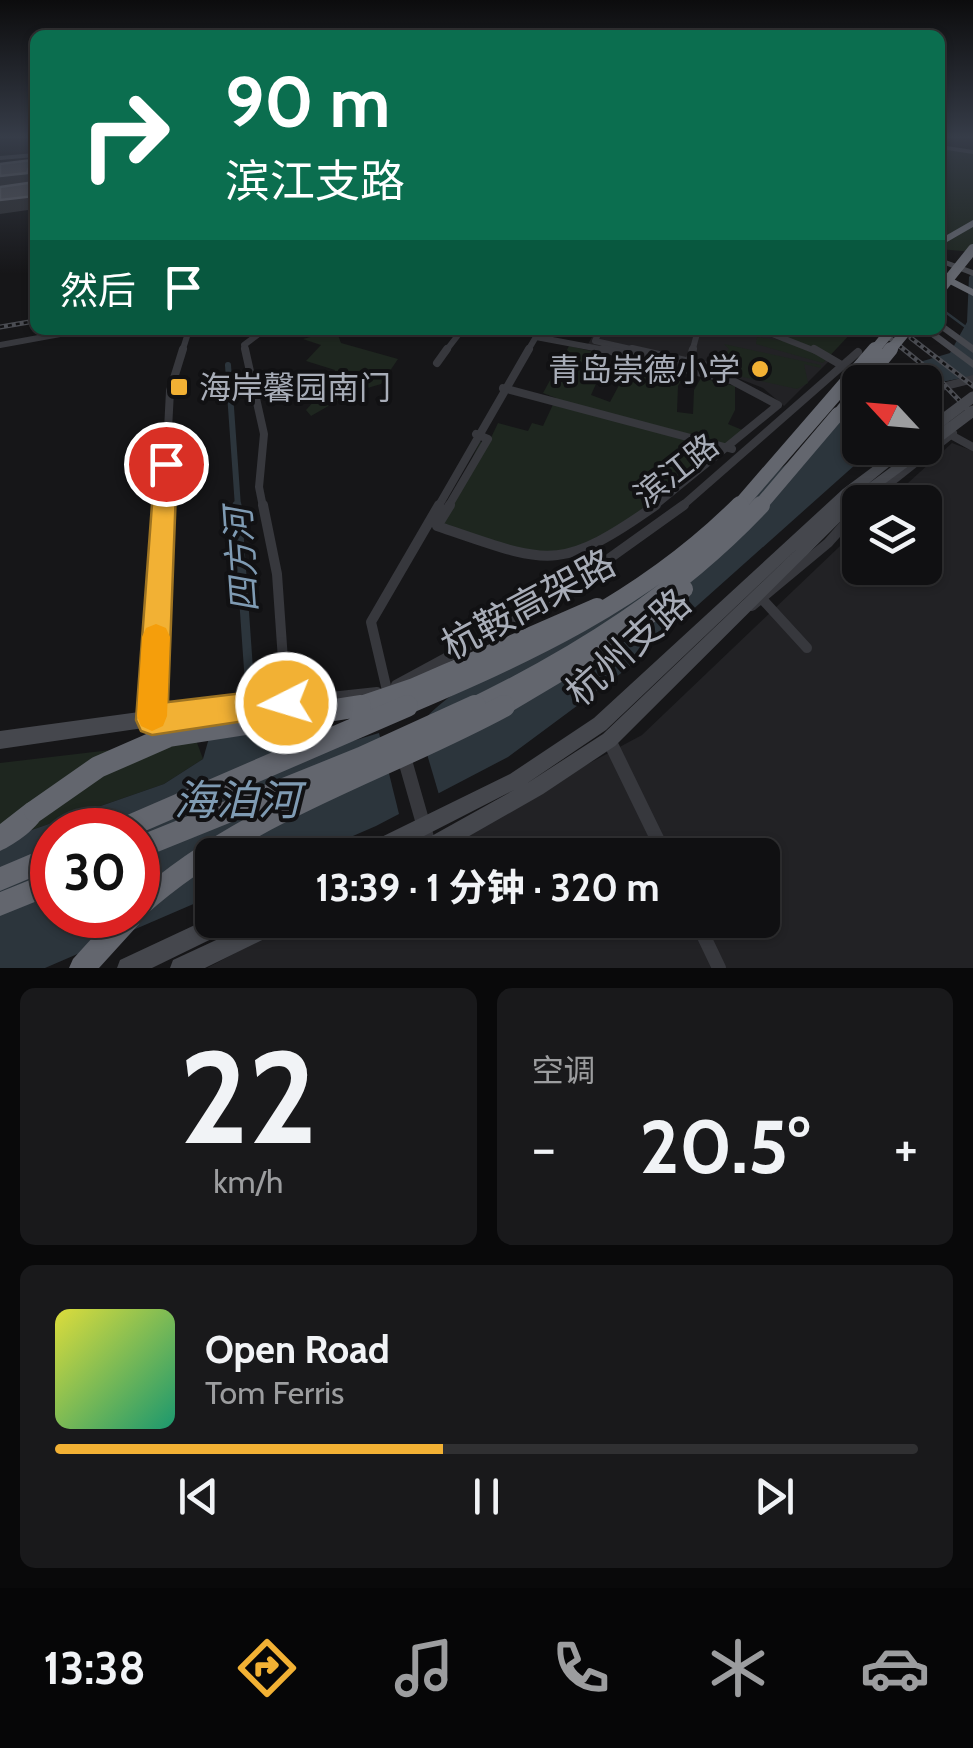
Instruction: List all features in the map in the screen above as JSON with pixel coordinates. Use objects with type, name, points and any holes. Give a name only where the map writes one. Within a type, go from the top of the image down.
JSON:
[{"type":"highway","points":[[945,248],[973,223]]},
{"type":"highway","points":[[945,268],[973,235]]},
{"type":"highway","points":[[945,285],[973,254]]},
{"type":"highway","points":[[945,277],[973,293]]},
{"type":"highway","name":"杭鞍高架路","points":[[160,812],[585,625],[694,548],[756,488],[888,335]]},
{"type":"highway","name":"杭鞍高架路","points":[[878,365],[903,335]]},
{"type":"highway","points":[[0,838],[98,767],[169,736],[354,708],[590,611],[688,542],[825,408]]},
{"type":"highway","name":"杭鞍高架路","points":[[160,839],[432,727],[602,637],[708,558],[778,488],[842,410]]},
{"type":"highway","points":[[160,885],[219,839],[497,711],[609,644],[708,568],[778,488]]},
{"type":"highway","points":[[0,878],[30,866]]},
{"type":"highway","points":[[0,904],[30,892]]},
{"type":"highway","points":[[82,968],[109,938]]},
{"type":"main road","points":[[945,252],[973,254]]},
{"type":"main road","points":[[945,255],[971,272]]},
{"type":"main road","points":[[945,327],[973,341]]},
{"type":"main road","points":[[945,328],[973,350]]},
{"type":"main road","points":[[945,330],[973,362]]},
{"type":"main road","points":[[934,335],[973,362]]},
{"type":"main road","points":[[942,420],[973,396]]},
{"type":"main road","name":"杭州支路","points":[[392,838],[420,819],[516,780],[604,732],[858,498],[973,411]]},
{"type":"main road","name":"杭州支路","points":[[445,838],[604,732],[736,614],[847,492],[883,465]]},
{"type":"main road","name":"滨江路","points":[[0,740],[205,711]]},
{"type":"main road","points":[[128,968],[195,936]]},
{"type":"main road","points":[[182,968],[244,938]]},
{"type":"street","points":[[0,345],[55,335]]},
{"type":"street","points":[[152,720],[170,391],[187,335]]},
{"type":"street","points":[[257,335],[244,345],[245,360],[264,434],[259,487],[277,574],[286,703]]},
{"type":"street","points":[[437,364],[458,335]]},
{"type":"street","points":[[422,838],[371,622],[476,434],[537,335]]},
{"type":"street","points":[[476,434],[488,439],[438,526],[532,555],[561,558],[590,547],[732,448],[778,405],[763,392],[731,379],[547,335]]},
{"type":"street","points":[[597,335],[594,341],[632,353],[721,369]]},
{"type":"street","points":[[689,362],[697,335]]},
{"type":"street","points":[[776,335],[808,346],[842,366]]},
{"type":"street","name":"滨江路","points":[[843,365],[858,352]]},
{"type":"street","name":"滨江路","points":[[205,711],[388,696],[596,570],[772,432],[842,366]]},
{"type":"street","points":[[888,485],[951,435],[952,430],[930,410],[927,400],[942,386],[973,379]]},
{"type":"street","points":[[503,388],[732,448]]},
{"type":"street","points":[[951,435],[973,447]]},
{"type":"street","points":[[807,648],[763,586],[828,542],[842,527]]},
{"type":"street","points":[[604,732],[657,838]]},
{"type":"street","points":[[705,938],[719,968]]},
{"type":"shaded area","points":[[945,183],[973,183],[973,252],[945,249]]},
{"type":"shaded area","points":[[338,335],[341,343],[398,359],[381,384],[351,393],[311,416],[306,410],[326,388],[335,370],[306,361],[321,345],[303,339]]},
{"type":"shaded area","name":"青岛崇德小学","points":[[593,335],[767,335],[829,361],[784,406],[763,388],[735,377],[588,344]]},
{"type":"shaded area","points":[[768,335],[849,335],[823,363],[756,344],[757,337],[784,341]]},
{"type":"shaded area","points":[[724,344],[821,368],[804,364],[808,383],[797,389],[734,375],[720,362],[729,349]]},
{"type":"shaded area","points":[[569,346],[609,355],[591,395],[610,402],[625,374],[626,358],[686,373],[678,386],[677,412],[693,414],[694,390],[701,378],[735,386],[735,410],[728,424],[747,432],[590,547],[532,555],[440,525],[480,442],[488,444],[498,423],[528,431],[532,423],[543,426],[556,398],[543,393]]},
{"type":"shaded area","points":[[952,443],[973,451],[973,968],[207,968],[263,938],[780,938],[780,838],[450,838],[642,735],[842,544],[842,585],[942,585],[942,485],[906,485],[928,465],[942,465],[942,452]]},
{"type":"shaded area","points":[[196,740],[203,759],[164,784],[95,808],[30,808],[30,831],[0,841],[0,763]]},
{"type":"water","points":[[973,272],[973,376],[942,382],[942,365],[910,365],[950,353],[967,322],[969,277]]},
{"type":"water","name":"海泊河","points":[[842,417],[842,465],[855,465],[624,671],[508,757],[348,838],[195,838],[195,903],[160,918],[160,808],[95,808],[164,784],[203,759],[221,696],[250,698],[268,710],[277,764],[425,719],[458,691],[580,625],[722,517]]},
{"type":"water","name":"海泊河","points":[[30,831],[30,938],[115,938],[45,968],[0,968],[0,841]]},
{"type":"pier","points":[[416,717],[440,798],[400,818],[378,729]]},
{"type":"building","points":[[30,183],[30,197],[0,200],[0,187]]},
{"type":"waterway","points":[[945,312],[967,328]]},
{"type":"waterway","name":"四方河","points":[[228,365],[238,507]]},
{"type":"waterway","name":"四方河","points":[[237,505],[251,705]]},
{"type":"railway","points":[[0,327],[30,322]]},
{"type":"railway","points":[[886,335],[934,374],[973,415]]},
{"type":"railway","points":[[911,338],[973,386]]},
{"type":"slow traffic","points":[[152,716],[156,637]]},
{"type":"place","name":"青岛崇德小学","points":[[760,369]]},
{"type":"place","name":"海岸馨园南门","points":[[179,387]]},
{"type":"route","points":[[166,464],[152,720],[286,703]]}]
